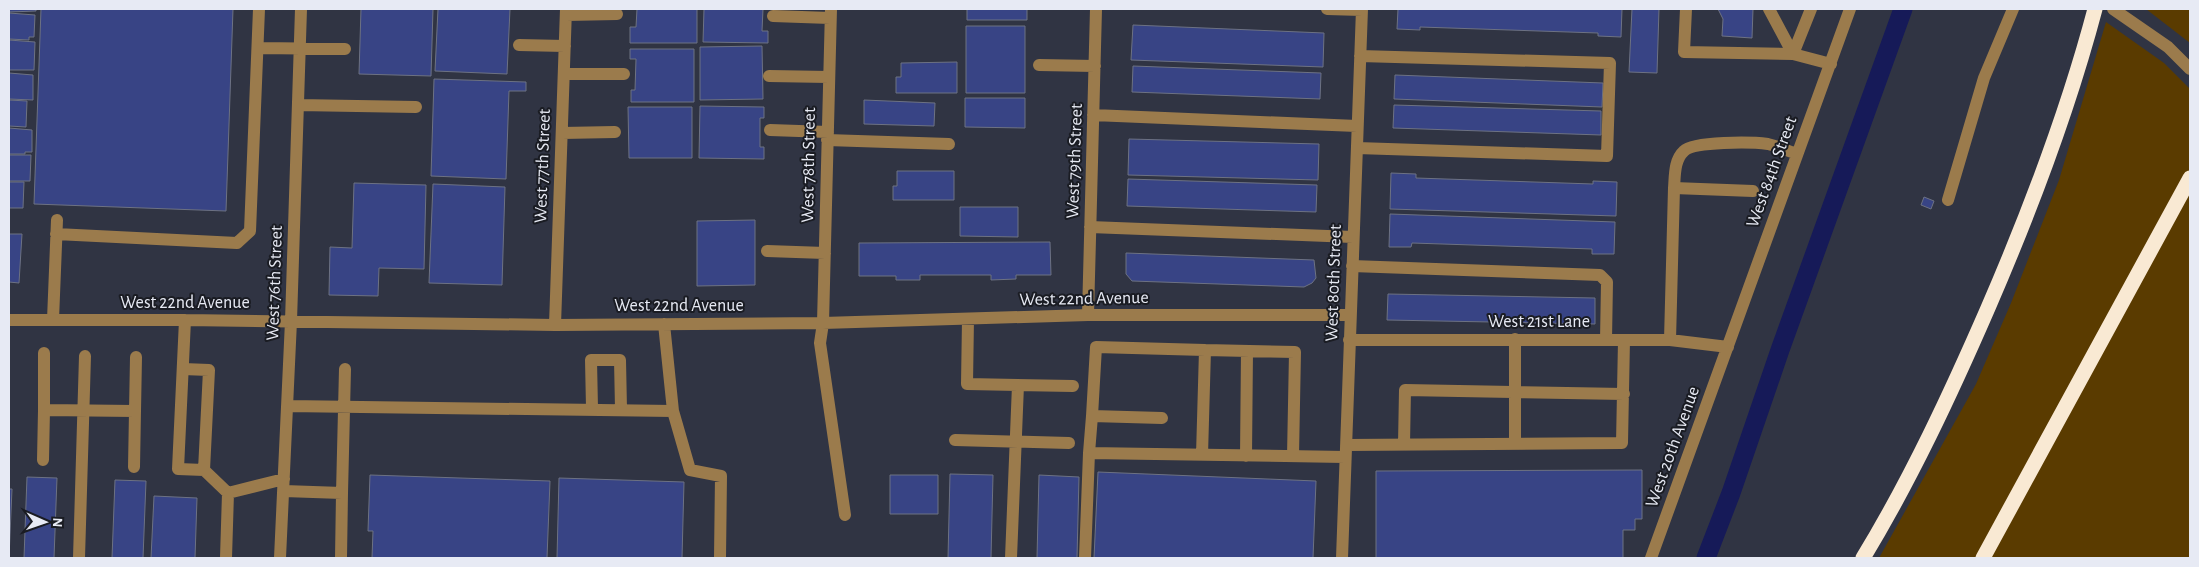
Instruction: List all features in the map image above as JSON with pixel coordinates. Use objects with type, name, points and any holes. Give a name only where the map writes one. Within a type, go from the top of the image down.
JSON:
[{"type":"highway","points":[[1863,558],[1956,382],[2025,223],[2082,57],[2095,9]]},
{"type":"highway","points":[[1983,558],[2190,178]]},
{"type":"street","points":[[56,234],[237,243],[250,231],[259,9]]},
{"type":"street","name":"West 76th Street","points":[[280,558],[291,321],[301,9]]},
{"type":"street","name":"West 79th Street","points":[[1088,315],[1096,9]]},
{"type":"street","points":[[1327,9],[1362,9]]},
{"type":"street","name":"West 80th Street","points":[[1342,558],[1362,9]]},
{"type":"street","points":[[1686,9],[1684,52],[1794,54],[1831,64]]},
{"type":"street","points":[[1769,9],[1794,54]]},
{"type":"street","points":[[1794,54],[1811,9]]},
{"type":"street","name":"West 84th Street","points":[[1728,347],[1850,9]]},
{"type":"street","points":[[1948,200],[1984,78],[2013,9]]},
{"type":"street","points":[[2113,9],[2168,46],[2190,69]]},
{"type":"street","points":[[566,12],[617,14]]},
{"type":"street","name":"West 77th Street","points":[[555,325],[566,12]]},
{"type":"street","points":[[772,16],[830,13]]},
{"type":"street","name":"West 78th Street","points":[[830,13],[823,323],[820,343],[846,515]]},
{"type":"street","points":[[519,45],[565,46]]},
{"type":"street","points":[[258,48],[345,49]]},
{"type":"street","points":[[1357,148],[1607,156],[1610,63],[1360,56]]},
{"type":"street","points":[[1039,64],[1095,66]]},
{"type":"street","points":[[564,74],[624,74]]},
{"type":"street","points":[[769,76],[829,77]]},
{"type":"street","points":[[298,104],[416,107]]},
{"type":"street","points":[[1094,114],[1358,126]]},
{"type":"street","points":[[770,130],[827,136],[949,144]]},
{"type":"street","points":[[562,133],[615,132]]},
{"type":"street","points":[[1670,340],[1674,188],[1679,158],[1691,146],[1701,144],[1768,144],[1797,154]]},
{"type":"street","points":[[1674,188],[1753,191]]},
{"type":"street","points":[[53,320],[57,220]]},
{"type":"street","points":[[1090,227],[1353,237]]},
{"type":"street","points":[[767,251],[824,253]]},
{"type":"street","points":[[1352,266],[1600,275],[1607,282],[1606,340]]},
{"type":"street","name":"West 22nd Avenue","points":[[9,320],[185,320],[555,325],[823,323],[1088,315],[1350,315]]},
{"type":"street","points":[[968,319],[967,384],[1073,386]]},
{"type":"street","points":[[185,320],[178,469],[204,470],[228,493],[226,558]]},
{"type":"street","points":[[664,324],[673,411],[690,470],[721,476],[720,558]]},
{"type":"street","points":[[1515,339],[1515,444]]},
{"type":"street","name":"West 21st Lane","points":[[1349,340],[1670,340],[1728,347]]},
{"type":"street","points":[[1089,452],[1293,456],[1404,444],[1622,443],[1624,340]]},
{"type":"street","points":[[1085,558],[1089,452],[1096,347],[1296,352],[1293,456]]},
{"type":"street","name":"West 20th Avenue","points":[[1651,558],[1728,347]]},
{"type":"street","points":[[1202,455],[1205,350]]},
{"type":"street","points":[[1246,456],[1247,351]]},
{"type":"street","points":[[43,460],[44,353]]},
{"type":"street","points":[[79,558],[85,356]]},
{"type":"street","points":[[134,466],[136,356]]},
{"type":"street","points":[[592,408],[591,360],[620,360],[621,409]]},
{"type":"street","points":[[183,369],[208,370],[204,470]]},
{"type":"street","points":[[341,558],[345,369]]},
{"type":"street","points":[[1011,558],[1018,385]]},
{"type":"street","points":[[1404,444],[1405,390],[1624,394]]},
{"type":"street","points":[[287,406],[344,408],[592,408],[673,411]]},
{"type":"street","points":[[44,410],[135,411]]},
{"type":"street","points":[[1092,416],[1162,418]]},
{"type":"street","points":[[955,440],[1070,443]]},
{"type":"street","points":[[228,493],[284,485],[342,493]]},
{"type":"shaded area","points":[[2146,9],[2190,9],[2190,43]]},
{"type":"shaded area","points":[[2106,22],[2164,63],[2190,89],[2190,558],[1879,558],[1976,384],[2011,303],[2059,180]]},
{"type":"building","points":[[9,9],[36,9],[36,11],[9,12]]},
{"type":"building","points":[[41,9],[233,9],[226,211],[34,204]]},
{"type":"building","points":[[361,9],[433,9],[431,76],[359,74]]},
{"type":"building","points":[[438,9],[510,9],[507,74],[435,71]]},
{"type":"building","points":[[637,9],[697,9],[697,43],[630,43],[630,27],[636,27]]},
{"type":"building","points":[[704,9],[763,9],[762,31],[768,31],[768,43],[703,42]]},
{"type":"building","points":[[967,9],[1027,9],[1027,20],[967,20]]},
{"type":"building","points":[[1398,9],[1622,9],[1621,37],[1598,36],[1598,33],[1420,27],[1420,30],[1397,29]]},
{"type":"building","points":[[1632,9],[1659,9],[1657,73],[1629,72]]},
{"type":"building","points":[[1718,9],[1753,9],[1752,38],[1722,36],[1723,19]]},
{"type":"building","points":[[9,13],[35,15],[34,37],[29,37],[29,40],[9,39]]},
{"type":"building","points":[[1133,25],[1324,33],[1323,67],[1131,60]]},
{"type":"building","points":[[966,26],[1025,26],[1025,93],[966,93]]},
{"type":"building","points":[[9,40],[35,42],[34,70],[9,70]]},
{"type":"building","points":[[762,46],[763,99],[700,100],[700,47]]},
{"type":"building","points":[[630,49],[694,49],[694,102],[631,102],[631,90],[635,90],[636,59],[630,59]]},
{"type":"building","points":[[957,62],[957,93],[896,93],[896,77],[901,77],[901,63]]},
{"type":"building","points":[[1133,66],[1321,73],[1320,99],[1132,92]]},
{"type":"building","points":[[9,73],[33,75],[33,100],[9,99]]},
{"type":"building","points":[[1395,75],[1603,83],[1602,107],[1394,99]]},
{"type":"building","points":[[434,79],[526,82],[526,91],[509,91],[506,179],[431,176]]},
{"type":"building","points":[[965,98],[1025,98],[1025,128],[965,127]]},
{"type":"building","points":[[9,100],[27,101],[26,127],[9,126]]},
{"type":"building","points":[[864,100],[935,103],[934,126],[864,124]]},
{"type":"building","points":[[1394,105],[1601,111],[1601,135],[1393,128]]},
{"type":"building","points":[[700,106],[764,107],[764,118],[760,118],[760,147],[764,147],[764,159],[699,158]]},
{"type":"building","points":[[628,107],[692,107],[692,158],[629,158]]},
{"type":"building","points":[[9,128],[32,130],[32,152],[9,154]]},
{"type":"building","points":[[1129,139],[1319,144],[1318,180],[1128,175]]},
{"type":"building","points":[[9,155],[31,155],[30,181],[9,181]]},
{"type":"building","points":[[897,171],[954,171],[954,200],[893,200],[893,186],[897,186]]},
{"type":"building","points":[[1391,173],[1416,174],[1416,178],[1593,184],[1593,181],[1617,182],[1616,216],[1390,209]]},
{"type":"building","points":[[1128,179],[1317,185],[1316,212],[1127,206]]},
{"type":"building","points":[[9,182],[24,182],[23,208],[9,208]]},
{"type":"building","points":[[354,183],[426,185],[424,269],[379,268],[378,296],[329,295],[330,247],[352,248]]},
{"type":"building","points":[[433,184],[505,187],[502,285],[429,283]]},
{"type":"building","points":[[1924,197],[1934,201],[1931,209],[1921,205]]},
{"type":"building","points":[[960,207],[1018,207],[1018,237],[960,236]]},
{"type":"building","points":[[1390,214],[1615,222],[1614,254],[1592,254],[1592,249],[1412,243],[1411,247],[1389,247]]},
{"type":"building","points":[[755,220],[755,285],[697,286],[697,221]]},
{"type":"building","points":[[9,234],[22,234],[19,283],[9,282]]},
{"type":"building","points":[[1050,242],[1051,275],[1016,275],[1016,279],[991,280],[991,275],[920,275],[920,280],[896,280],[896,276],[859,276],[859,243]]},
{"type":"building","points":[[1126,253],[1314,260],[1316,278],[1312,283],[1304,287],[1132,281],[1126,274]]},
{"type":"building","points":[[1388,294],[1595,298],[1595,324],[1387,320]]},
{"type":"building","points":[[1642,470],[1642,519],[1635,519],[1635,530],[1623,530],[1623,558],[1376,558],[1376,471]]},
{"type":"building","points":[[1098,472],[1316,481],[1313,558],[1094,558]]},
{"type":"building","points":[[950,474],[993,475],[991,558],[948,558]]},
{"type":"building","points":[[370,475],[550,481],[547,558],[372,558],[373,531],[368,531]]},
{"type":"building","points":[[890,475],[938,475],[938,514],[890,514]]},
{"type":"building","points":[[1039,475],[1079,477],[1077,558],[1037,558]]},
{"type":"building","points":[[27,477],[57,478],[54,558],[24,558]]},
{"type":"building","points":[[559,478],[684,482],[682,558],[557,558]]},
{"type":"building","points":[[115,480],[146,481],[143,558],[112,558]]},
{"type":"building","points":[[9,489],[12,489],[9,558]]},
{"type":"building","points":[[154,496],[197,498],[195,558],[151,558]]},
{"type":"waterway","points":[[1706,558],[1731,493],[1780,350],[1903,9]]}]
